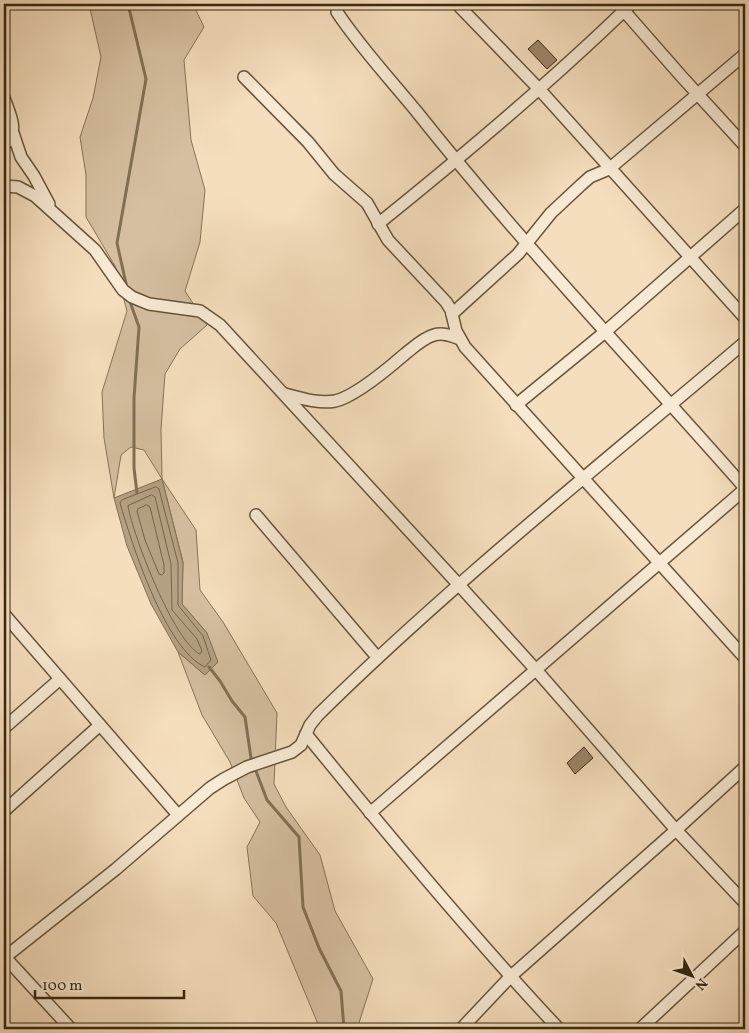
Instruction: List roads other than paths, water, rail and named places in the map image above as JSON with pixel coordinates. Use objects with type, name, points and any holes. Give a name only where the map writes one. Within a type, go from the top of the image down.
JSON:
[{"type":"street","points":[[457,4],[538,89],[745,318]]},
{"type":"street","points":[[378,224],[456,162],[538,89],[624,6],[698,94],[745,146]]},
{"type":"street","points":[[337,12],[456,162],[527,245],[672,405],[745,489],[370,813]]},
{"type":"street","points":[[452,314],[527,245],[551,213],[576,189],[590,177],[609,169],[745,54]]},
{"type":"street","points":[[244,76],[308,142],[334,174],[363,198],[371,208],[388,240],[446,302],[460,339],[516,405],[745,658]]},
{"type":"street","points":[[4,98],[21,157],[34,176],[53,212]]},
{"type":"street","points":[[4,145],[8,142],[13,132]]},
{"type":"street","points":[[4,186],[18,187],[35,196],[95,250],[126,293],[138,301],[200,311],[210,316],[220,325],[459,585],[676,830],[745,904]]},
{"type":"street","points":[[516,405],[605,332],[745,209]]},
{"type":"street","points":[[285,394],[313,400],[334,401],[352,393],[393,364],[418,343],[435,334],[444,334],[460,339]]},
{"type":"street","points":[[71,1029],[4,957],[116,869],[195,800],[224,779],[247,767],[292,752],[301,745],[310,725],[318,715],[377,657],[745,342]]},
{"type":"street","points":[[256,515],[377,657]]},
{"type":"street","points":[[4,614],[178,815]]},
{"type":"street","points":[[4,728],[60,679]]},
{"type":"street","points":[[4,811],[100,726]]},
{"type":"street","points":[[306,734],[370,813],[510,976],[559,1029]]},
{"type":"street","points":[[461,1029],[510,976],[745,767]]},
{"type":"street","points":[[640,1029],[745,931]]},
{"type":"water","points":[[162,479],[183,563],[182,604],[207,633],[218,662],[205,675],[178,652],[151,604],[127,546],[114,498]]},
{"type":"waterway","points":[[127,288],[117,243],[146,79],[128,4]]},
{"type":"waterway","points":[[129,299],[139,327],[134,398],[134,468],[137,493]]},
{"type":"waterway","points":[[209,667],[245,717],[251,758],[267,800],[299,837],[303,907],[319,948],[341,991],[344,1029]]}]
